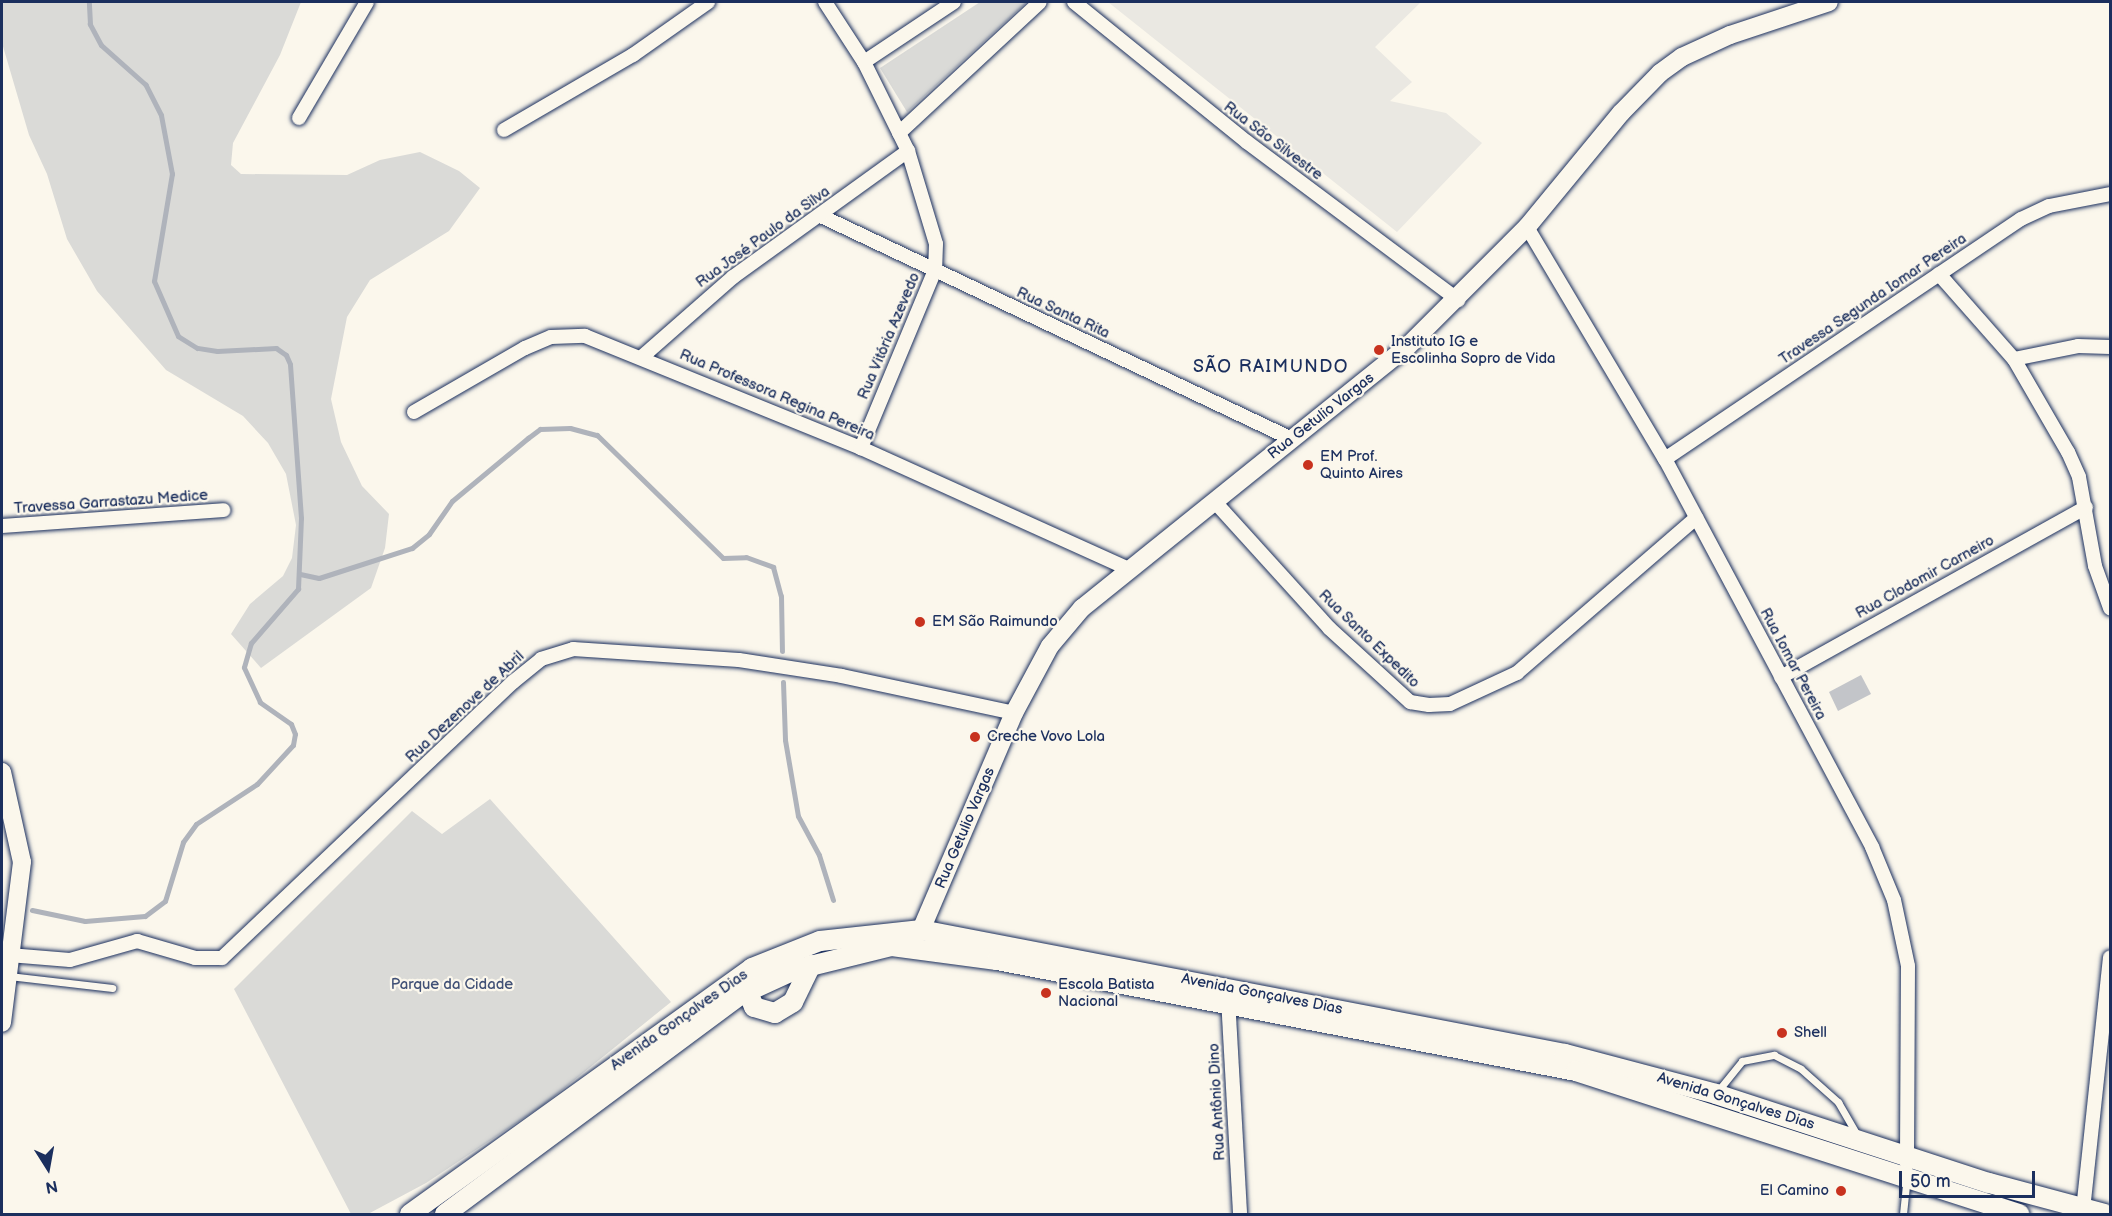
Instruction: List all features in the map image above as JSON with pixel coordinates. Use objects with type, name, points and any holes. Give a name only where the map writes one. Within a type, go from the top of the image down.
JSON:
[{"type":"main road","name":"Avenida Gonçalves Dias","points":[[410,1215],[711,993],[752,968],[808,944],[854,934],[921,930],[1228,994],[1576,1071],[2020,1215]]},
{"type":"main road","points":[[849,955],[871,945],[908,941],[921,930]]},
{"type":"main road","points":[[808,944],[757,973],[750,990],[750,1000],[759,1011],[781,1011],[793,1002],[811,965]]},
{"type":"main road","name":"Avenida Gonçalves Dias","points":[[445,1215],[697,1024],[750,990],[811,965],[892,946],[918,947],[1228,994],[1565,1054],[1716,1094],[2105,1215]]},
{"type":"main road","points":[[1750,1127],[1756,1117],[1765,1115],[1811,1129],[1830,1129]]},
{"type":"street","points":[[299,118],[367,2]]},
{"type":"street","points":[[504,130],[633,55],[708,2]]},
{"type":"street","points":[[825,2],[864,62],[908,151],[931,217],[935,270]]},
{"type":"street","points":[[864,62],[954,2]]},
{"type":"street","points":[[899,133],[1040,2]]},
{"type":"street","name":"Rua São Silvestre","points":[[1074,2],[1238,135],[1458,300]]},
{"type":"street","name":"Rua Getulio Vargas","points":[[921,930],[1014,713],[1050,646],[1082,608],[1127,568],[1353,393],[1458,300],[1527,227],[1636,96],[1682,57],[1829,2]]},
{"type":"street","name":"Rua José Paulo da Silva","points":[[643,356],[733,277],[821,216],[908,151]]},
{"type":"street","name":"Travessa Segunda Iomar Pereira","points":[[1665,459],[1939,274],[2049,206],[2110,194]]},
{"type":"street","name":"Rua Santa Rita","points":[[821,216],[1292,439]]},
{"type":"street","name":"Rua Iomar Pereira","points":[[1527,227],[1665,459],[1872,847],[1905,937],[1908,1178]]},
{"type":"street","name":"Rua Vitória Azevedo","points":[[861,448],[935,270]]},
{"type":"street","points":[[1939,274],[2014,359],[2068,452],[2086,507],[2095,566],[2110,608]]},
{"type":"street","name":"Rua Professora Regina Pereira","points":[[414,412],[551,337],[585,336],[643,356],[861,448],[1127,568]]},
{"type":"street","points":[[2014,359],[2078,346],[2110,347]]},
{"type":"street","name":"Rua Santo Expedito","points":[[1215,501],[1337,636],[1410,702],[1429,705],[1450,704],[1517,673],[1696,518]]},
{"type":"street","name":"Rua Clodomir Carneiro","points":[[1781,677],[2086,507]]},
{"type":"street","name":"Travessa Garrastazu Medice","points":[[2,526],[223,510]]},
{"type":"street","name":"Rua Dezenove de Abril","points":[[9,955],[70,960],[137,941],[195,958],[222,958],[513,682],[541,659],[573,649],[739,660],[842,676],[1014,713]]},
{"type":"street","points":[[2,772],[22,862],[2,1023]]},
{"type":"street","points":[[2083,1210],[2110,957]]},
{"type":"street","name":"Rua Antônio Dino","points":[[1228,994],[1240,1215]]},
{"type":"lane","points":[[7,976],[112,988]]},
{"type":"lane","points":[[1716,1094],[1742,1061],[1774,1055],[1801,1069],[1838,1102],[1854,1122],[1859,1138]]},
{"type":"lane","points":[[1903,1215],[1908,1178]]},
{"type":"shaded area","points":[[1108,2],[1421,2],[1375,47],[1412,82],[1390,101],[1446,113],[1482,143],[1397,232]]},
{"type":"green space","points":[[2,2],[301,2],[280,55],[233,143],[231,165],[241,174],[347,175],[380,160],[420,152],[459,171],[480,188],[449,231],[370,280],[347,317],[331,399],[341,442],[362,486],[389,514],[385,548],[371,588],[261,668],[231,634],[250,604],[283,576],[292,558],[296,525],[286,474],[268,443],[243,416],[166,370],[97,291],[67,239],[47,174],[29,135],[2,43]]},
{"type":"green space","points":[[980,2],[1027,2],[907,112],[880,68]]},
{"type":"green space","name":"Parque da Cidade","points":[[490,799],[671,1002],[542,1106],[426,1183],[368,1214],[351,1214],[234,989],[412,811],[442,834]]},
{"type":"building","points":[[1861,675],[1871,694],[1838,711],[1829,692]]},
{"type":"waterway","points":[[32,910],[85,921],[145,916],[165,901],[183,842],[196,824],[257,784],[293,745],[295,734],[291,724],[260,702],[244,667],[251,643],[298,589],[301,518],[290,364],[286,355],[276,348],[217,351],[197,348],[178,336],[154,281],[172,174],[161,115],[146,85],[101,45],[90,24],[89,2]]},
{"type":"waterway","points":[[300,574],[319,578],[412,548],[429,534],[452,501],[528,438],[540,429],[570,428],[597,435],[723,558],[746,557],[773,567],[781,596],[782,651]]},
{"type":"waterway","points":[[783,682],[785,740],[798,816],[819,855],[833,900]]},
{"type":"place","name":"Instituto IG e Escolinha Sopro de Vida","points":[[1379,350]]},
{"type":"place","name":"EM Prof. Quinto Aires","points":[[1308,465]]},
{"type":"place","name":"EM São Raimundo","points":[[920,622]]},
{"type":"place","name":"Creche Vovo Lola","points":[[975,737]]},
{"type":"place","name":"Escola Batista Nacional","points":[[1046,993]]},
{"type":"place","name":"Shell","points":[[1782,1033]]},
{"type":"place","name":"El Camino","points":[[1841,1191]]},
{"type":"district","name":"SÃO RAIMUNDO","points":[[1271,367]]}]
